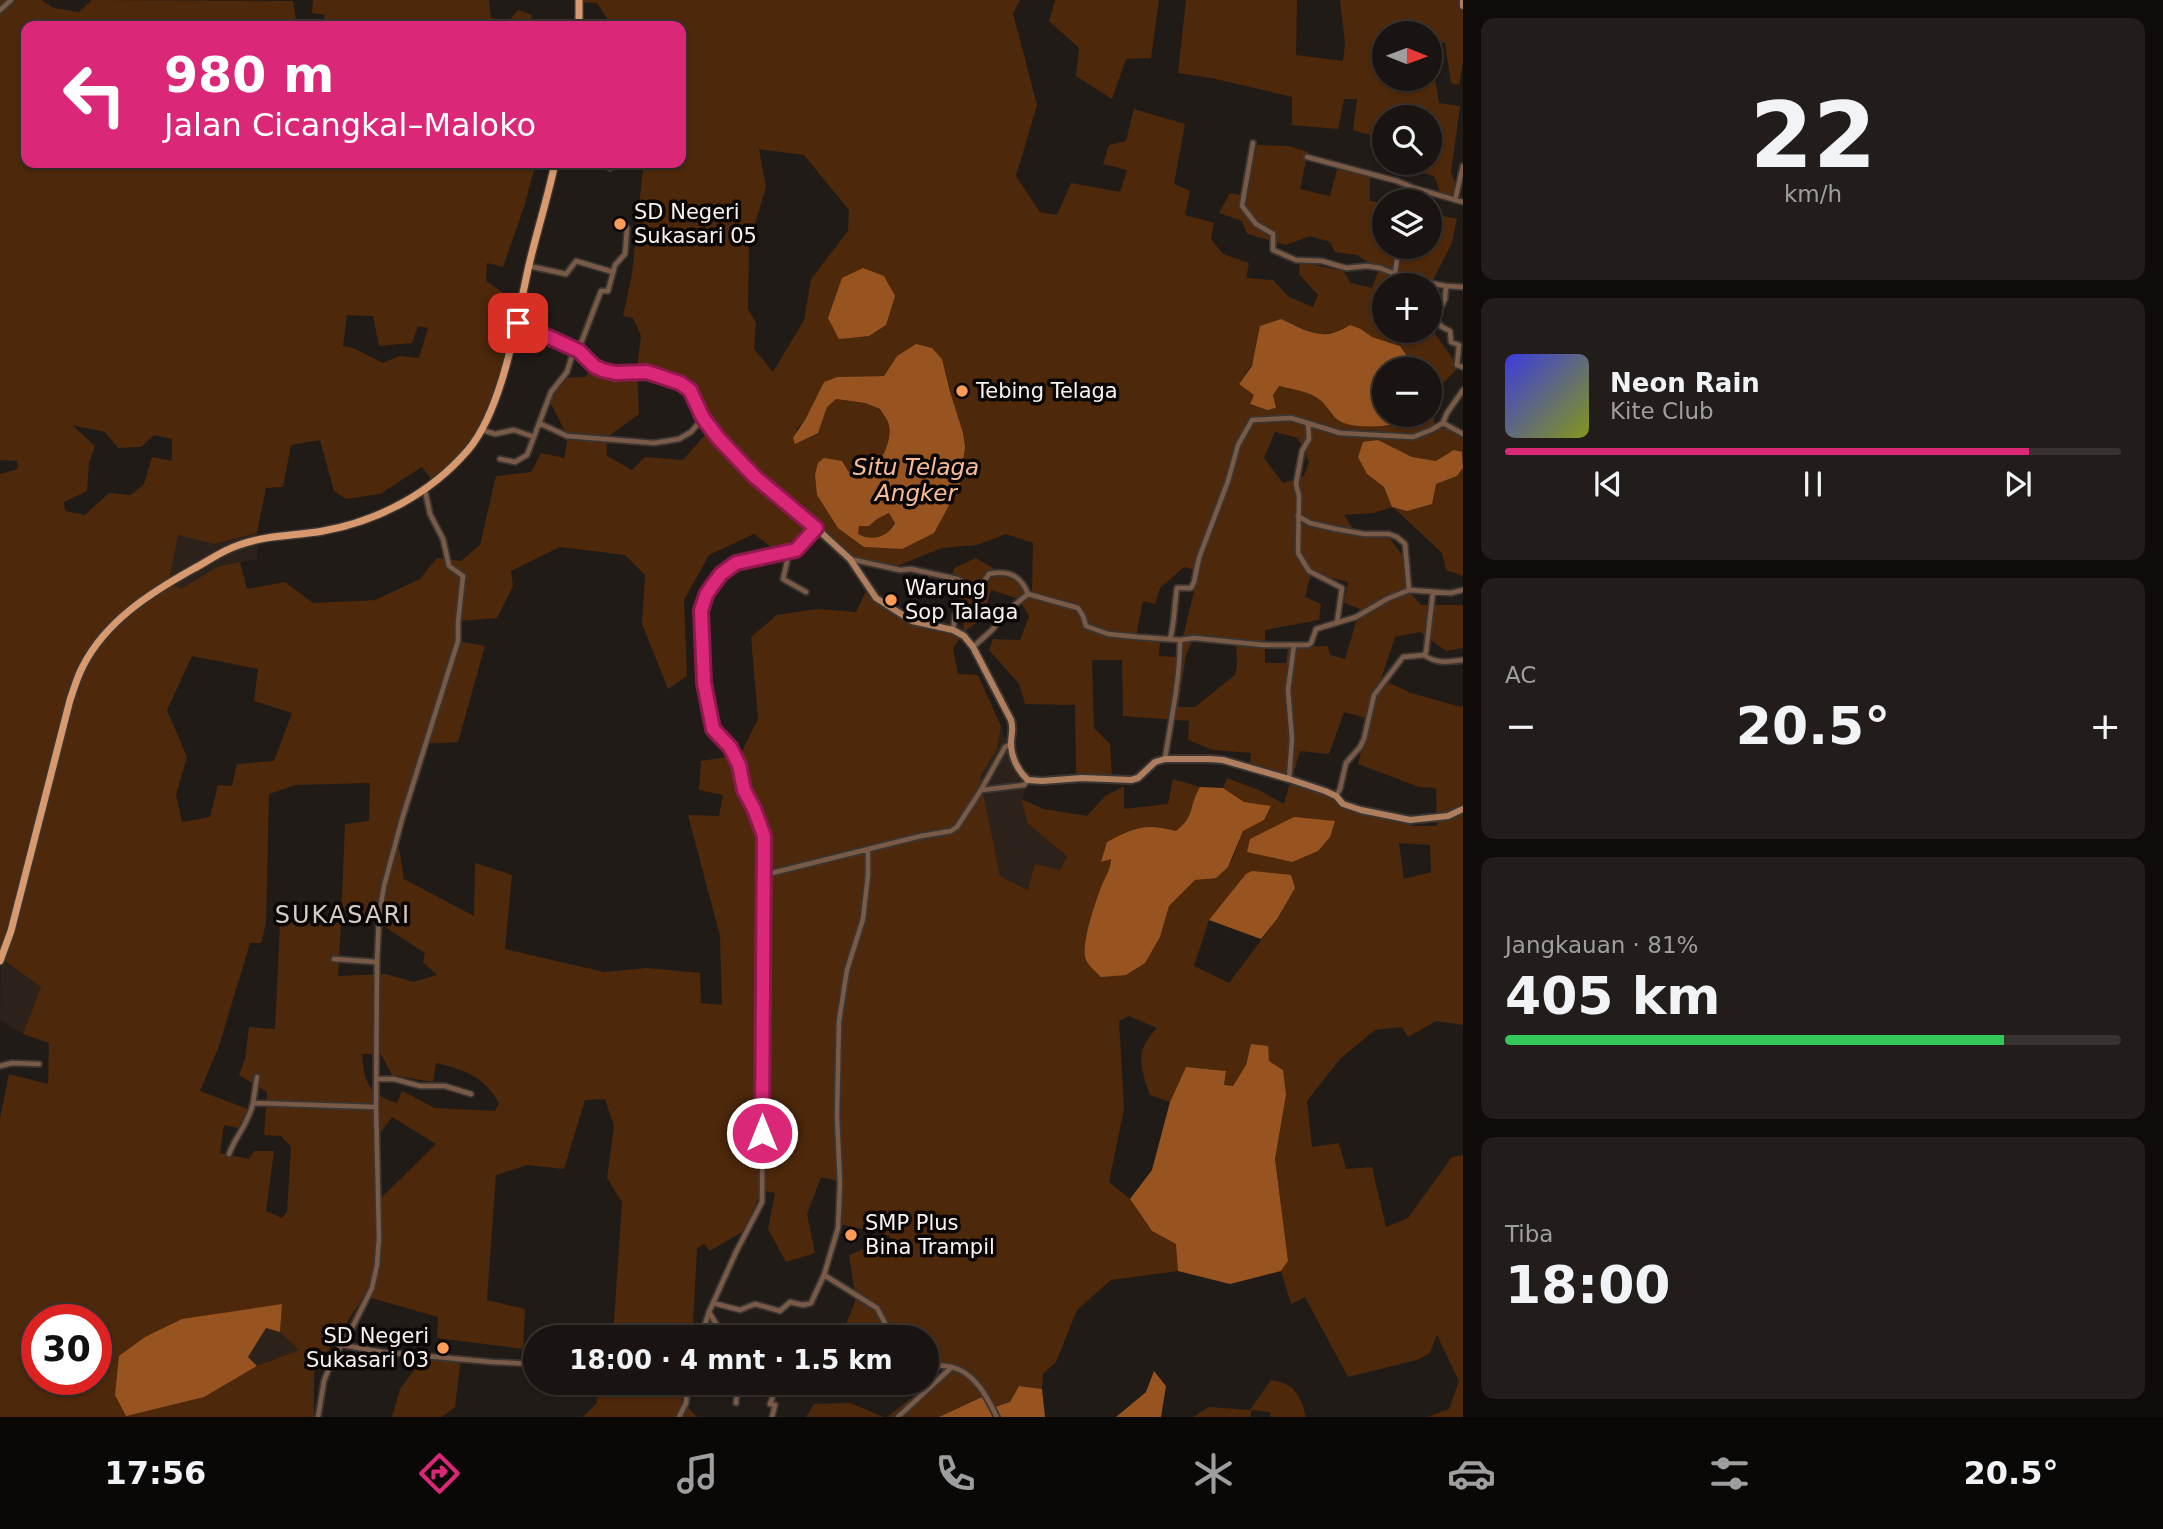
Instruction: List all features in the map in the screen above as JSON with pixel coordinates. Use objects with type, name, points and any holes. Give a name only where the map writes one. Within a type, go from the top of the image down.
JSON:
[{"type":"main road","points":[[579,0],[579,21]]},
{"type":"main road","points":[[0,961],[11,931],[70,700],[84,663],[107,631],[127,612],[178,578],[239,545],[265,538],[341,526],[398,506],[425,490],[469,449],[482,430],[499,387],[518,323],[554,168]]},
{"type":"street","points":[[0,10],[11,0]]},
{"type":"street","points":[[1463,0],[1463,6]]},
{"type":"street","points":[[1253,143],[1242,205],[1256,224],[1273,234],[1273,250],[1296,260],[1322,261],[1346,268],[1367,266],[1395,273],[1397,259]]},
{"type":"street","points":[[1307,157],[1397,180],[1414,188],[1463,202]]},
{"type":"street","points":[[1455,200],[1463,166]]},
{"type":"street","points":[[500,458],[515,462],[527,455],[551,392],[567,372],[601,291],[608,292],[615,265],[625,254],[627,228]]},
{"type":"street","points":[[529,266],[566,274],[576,261],[613,272]]},
{"type":"street","points":[[1442,285],[1463,287]]},
{"type":"street","points":[[1446,286],[1445,299],[1435,319],[1450,331],[1451,342],[1459,345],[1457,365],[1463,367]]},
{"type":"street","points":[[518,323],[576,350],[602,370],[615,373],[647,372],[680,383],[690,390],[703,418],[719,439],[755,477],[850,559],[872,592],[887,607],[912,621],[953,630],[964,636],[973,647],[1011,720],[1011,744],[1017,766],[1028,780],[1131,780],[1138,778],[1155,762],[1165,759],[1223,760],[1336,796],[1343,804],[1361,810],[1410,820],[1448,816],[1463,809]]},
{"type":"street","points":[[1170,639],[1175,621],[1173,613],[1177,588],[1191,588],[1194,582],[1199,558],[1238,445],[1252,420],[1291,418],[1340,432],[1413,437],[1443,423],[1463,390]]},
{"type":"street","points":[[538,423],[567,436],[654,443],[679,439],[691,432],[703,418]]},
{"type":"street","points":[[1308,423],[1308,439],[1302,451],[1296,484],[1299,496],[1298,553],[1309,571],[1342,587],[1337,622]]},
{"type":"street","points":[[1443,423],[1463,434]]},
{"type":"street","points":[[482,430],[495,434],[514,430],[534,437]]},
{"type":"street","points":[[318,1417],[324,1381],[332,1360],[372,1288],[377,1265],[379,916],[401,819],[458,641],[463,576],[449,566],[443,539],[430,514],[425,490]]},
{"type":"street","points":[[1298,516],[1310,523],[1336,529],[1397,537],[1405,544],[1409,590]]},
{"type":"street","points":[[705,1325],[736,1251],[762,1202],[764,836],[744,790],[739,765],[730,747],[713,729],[704,683],[701,611],[712,586],[721,574],[736,563],[789,552],[804,543],[816,528]]},
{"type":"street","points":[[789,552],[783,579],[806,592]]},
{"type":"street","points":[[850,559],[957,579],[973,587],[984,583],[989,574],[1011,573],[1020,579],[1028,594],[1078,608],[1086,626],[1108,634],[1264,645],[1308,645],[1317,629],[1356,617],[1409,590],[1451,593],[1463,590]]},
{"type":"street","points":[[1424,655],[1433,592]]},
{"type":"street","points":[[973,647],[992,630],[1006,612],[1028,594]]},
{"type":"street","points":[[953,630],[955,615]]},
{"type":"street","points":[[1165,759],[1174,717],[1180,668],[1180,640]]},
{"type":"street","points":[[1289,779],[1292,739],[1288,690],[1294,645]]},
{"type":"street","points":[[1336,796],[1346,763],[1364,739],[1374,695],[1403,657],[1424,655],[1432,661],[1441,662],[1463,660]]},
{"type":"street","points":[[764,875],[920,836],[951,831],[957,827],[981,790],[1005,747],[1011,744]]},
{"type":"street","points":[[981,790],[1024,785],[1028,780]]},
{"type":"street","points":[[713,1303],[740,1310],[755,1304],[779,1311],[790,1302],[803,1306],[811,1303],[824,1275],[838,1228],[839,1021],[847,970],[863,919],[868,850]]},
{"type":"street","points":[[334,959],[377,962]]},
{"type":"street","points":[[0,1066],[12,1063],[39,1064]]},
{"type":"street","points":[[229,1154],[252,1110],[257,1077]]},
{"type":"street","points":[[376,1079],[394,1079],[420,1086],[445,1086],[471,1094]]},
{"type":"street","points":[[253,1103],[376,1107]]},
{"type":"street","points":[[824,1275],[877,1308],[886,1325]]},
{"type":"street","points":[[709,1312],[717,1325]]},
{"type":"street","points":[[342,1345],[382,1352],[523,1363]]},
{"type":"street","points":[[939,1366],[952,1367],[965,1373],[985,1392],[997,1417]]},
{"type":"street","points":[[898,1417],[952,1367]]},
{"type":"street","points":[[679,1417],[687,1395]]},
{"type":"street","points":[[736,1403],[737,1395]]},
{"type":"street","points":[[772,1417],[775,1405],[770,1404],[773,1395]]},
{"type":"shaded area","points":[[0,0],[41,0],[54,8],[79,12],[92,0],[293,1],[296,21],[21,21],[21,168],[535,168],[503,267],[487,263],[486,281],[502,292],[500,314],[517,323],[480,430],[458,459],[433,481],[422,467],[380,494],[346,499],[334,491],[320,440],[291,445],[283,487],[266,488],[257,533],[214,544],[178,535],[169,582],[181,589],[217,567],[240,562],[247,589],[285,582],[313,603],[375,600],[420,579],[437,558],[461,561],[480,545],[496,476],[531,472],[541,453],[564,458],[568,437],[550,402],[557,378],[586,377],[592,362],[605,368],[637,369],[641,336],[633,318],[623,316],[632,274],[641,168],[686,168],[686,21],[609,21],[597,3],[576,0],[1020,0],[1013,13],[1037,105],[1016,176],[1040,212],[1057,215],[1071,183],[1120,192],[1127,170],[1103,164],[1109,145],[1126,141],[1134,109],[1185,124],[1174,184],[1190,191],[1185,215],[1214,223],[1211,239],[1223,254],[1249,263],[1246,278],[1273,280],[1289,297],[1313,307],[1318,295],[1299,274],[1300,262],[1343,271],[1351,283],[1372,288],[1372,337],[1361,329],[1315,335],[1281,319],[1239,384],[1254,395],[1250,404],[1267,410],[1276,408],[1273,395],[1278,386],[1316,396],[1338,420],[1346,424],[1366,427],[1435,427],[1463,432],[1463,457],[1462,452],[1436,461],[1412,457],[1378,440],[1367,474],[1384,487],[1392,507],[1435,484],[1457,476],[1463,468],[1463,576],[1446,570],[1442,553],[1393,507],[1373,513],[1344,515],[1355,532],[1385,532],[1409,564],[1407,589],[1421,605],[1463,605],[1463,648],[1446,651],[1420,632],[1395,637],[1381,679],[1411,693],[1461,707],[1463,705],[1463,1025],[1436,1021],[1408,1037],[1402,1027],[1375,1030],[1340,1059],[1307,1101],[1312,1147],[1339,1143],[1346,1169],[1372,1167],[1386,1227],[1408,1218],[1452,1157],[1463,1155],[1463,1417],[1427,1417],[1449,1409],[1459,1381],[1437,1335],[1430,1353],[1417,1360],[1348,1377],[1305,1297],[1291,1304],[1281,1271],[1288,1261],[1275,1159],[1286,1095],[1269,1061],[1251,1045],[1246,1065],[1233,1086],[1224,1085],[1226,1071],[1186,1067],[1170,1102],[1150,1095],[1142,1067],[1142,1052],[1157,1028],[1129,1016],[1119,1021],[1124,1109],[1109,1182],[1130,1199],[1152,1231],[1177,1244],[1178,1271],[1111,1280],[1077,1310],[1056,1362],[1043,1374],[1042,1389],[1019,1386],[1010,1402],[989,1409],[983,1396],[939,1417],[887,1417],[915,1395],[939,1395],[939,1376],[946,1371],[939,1362],[939,1325],[846,1325],[856,1299],[849,1255],[871,1246],[888,1251],[890,1236],[840,1224],[836,1181],[821,1177],[807,1214],[815,1253],[786,1262],[768,1229],[775,1193],[761,1190],[747,1229],[710,1251],[704,1244],[697,1248],[693,1325],[614,1325],[622,1202],[607,1178],[614,1126],[605,1099],[585,1100],[564,1169],[527,1165],[496,1175],[487,1300],[525,1309],[523,1349],[437,1338],[438,1317],[364,1296],[314,1373],[314,1417],[0,1417],[0,1118],[9,1074],[48,1084],[49,1043],[23,1034],[41,987],[2,959],[0,961],[0,474],[18,469],[17,461],[0,460]],"holes":[[[759,149],[804,155],[849,210],[848,231],[811,279],[804,320],[773,372],[754,349],[756,323],[748,309],[749,245],[766,187]],[[347,315],[373,316],[379,346],[412,343],[418,326],[428,328],[419,358],[399,356],[383,363],[343,346]],[[897,356],[942,359],[950,392],[902,549],[864,547],[824,458],[861,479],[873,470],[883,456],[890,432],[887,419],[880,409],[865,403],[836,399],[827,406],[818,433],[796,430],[806,418],[824,382],[837,377],[884,376]],[[653,369],[688,387],[712,427],[683,460],[645,457],[632,470],[607,456],[606,438],[639,414],[637,370]],[[72,425],[105,432],[118,448],[141,447],[154,435],[172,439],[172,461],[152,457],[144,484],[131,495],[109,493],[85,515],[65,511],[64,502],[87,491],[89,464],[95,446]],[[1275,432],[1298,438],[1309,462],[1304,476],[1283,483],[1264,458]],[[813,526],[851,557],[897,566],[942,548],[977,545],[1006,534],[1033,543],[1032,591],[976,558],[954,568],[949,594],[966,602],[963,632],[912,621],[867,589],[856,612],[817,609],[777,615],[751,637],[758,719],[740,755],[701,761],[699,790],[723,795],[719,816],[688,815],[720,936],[722,1005],[701,1003],[700,973],[647,968],[604,972],[505,949],[512,875],[475,863],[474,916],[404,879],[396,830],[423,744],[458,742],[485,646],[457,641],[458,621],[497,618],[513,586],[511,571],[560,547],[625,555],[645,575],[642,624],[668,689],[687,676],[684,600],[709,555],[754,534],[774,549],[796,546]],[[1184,567],[1199,571],[1178,657],[1159,656],[1160,641],[1136,636],[1143,601],[1155,604],[1160,588]],[[1311,573],[1348,582],[1344,603],[1360,609],[1345,659],[1330,655],[1328,646],[1288,647],[1286,663],[1265,663],[1265,630],[1319,620],[1321,604],[1305,597]],[[991,590],[1019,599],[1029,616],[1020,640],[993,639],[989,650],[1019,684],[1025,704],[1075,705],[1076,775],[1112,778],[1110,744],[1094,728],[1092,660],[1122,660],[1123,716],[1189,721],[1188,740],[1213,750],[1251,753],[1250,767],[1290,782],[1284,804],[1259,790],[1227,778],[1223,788],[1244,802],[1271,807],[1264,820],[1243,831],[1228,866],[1217,875],[1195,880],[1169,906],[1160,937],[1086,941],[1102,886],[1111,868],[1111,858],[1102,862],[1107,842],[1140,828],[1156,827],[1176,831],[1189,815],[1200,787],[1173,779],[1168,804],[1124,809],[1124,786],[1105,796],[1087,816],[1044,809],[1021,799],[1028,824],[1067,856],[1060,870],[1035,864],[1028,890],[1000,876],[980,777],[997,749],[1001,726],[978,675],[958,674],[953,648],[964,632],[983,618]],[[1192,641],[1236,643],[1235,675],[1195,707],[1178,707],[1186,655]],[[192,656],[258,669],[254,701],[292,713],[274,761],[237,764],[232,786],[218,785],[210,817],[182,822],[176,795],[187,757],[167,710]],[[1344,712],[1369,719],[1358,764],[1419,787],[1436,788],[1437,826],[1412,826],[1291,782],[1300,751],[1329,754]],[[370,783],[369,821],[345,824],[341,923],[280,923],[275,1029],[249,1027],[245,1059],[239,1075],[267,1092],[264,1135],[281,1136],[291,1147],[287,1212],[282,1218],[266,1211],[274,1151],[254,1151],[249,1159],[220,1153],[224,1125],[238,1128],[248,1109],[200,1091],[219,1046],[250,943],[261,943],[266,923],[269,794],[296,785]],[[1399,843],[1430,845],[1431,872],[1404,879]],[[1226,900],[1277,919],[1229,983],[1194,966],[1209,920]],[[373,919],[425,953],[423,962],[437,975],[413,982],[386,974],[338,976],[341,924]],[[362,1054],[381,1054],[392,1075],[433,1082],[436,1063],[456,1068],[480,1080],[499,1103],[495,1111],[435,1108],[402,1091],[397,1103],[374,1091],[364,1072]],[[392,1117],[436,1144],[382,1197],[375,1140]],[[282,1304],[280,1332],[299,1350],[257,1366],[202,1396]]]},
{"type":"shaded area","points":[[313,0],[489,0],[491,18],[509,21],[324,21],[325,15],[312,13]]},
{"type":"shaded area","points":[[1055,0],[1159,0],[1151,58],[1126,59],[1112,99],[1076,76],[1079,48],[1049,21]]},
{"type":"shaded area","points":[[1186,0],[1297,0],[1296,55],[1343,61],[1345,43],[1340,0],[1463,0],[1463,62],[1459,85],[1451,83],[1445,43],[1442,42],[1442,21],[1372,21],[1372,91],[1437,91],[1439,103],[1460,106],[1451,172],[1461,199],[1442,194],[1442,189],[1439,189],[1434,176],[1430,175],[1442,175],[1442,105],[1372,105],[1372,136],[1353,130],[1357,99],[1344,99],[1338,129],[1292,125],[1292,97],[1212,78],[1178,73]]},
{"type":"shaded area","points":[[518,10],[532,15],[530,21],[509,21]]},
{"type":"shaded area","points":[[1257,145],[1288,146],[1308,152],[1300,189],[1330,196],[1338,166],[1370,175],[1372,259],[1442,259],[1442,216],[1457,219],[1452,243],[1437,273],[1378,273],[1379,269],[1357,255],[1335,252],[1330,242],[1310,236],[1286,245],[1247,234],[1242,221],[1219,213],[1230,193],[1246,196]]},
{"type":"shaded area","points":[[1391,343],[1442,343],[1459,367],[1442,384],[1442,357],[1408,357],[1400,346]]},
{"type":"shaded area","points":[[889,513],[895,522],[884,535],[868,538],[858,534],[859,526],[869,526]]},
{"type":"shaded area","points":[[257,533],[257,559],[217,567],[181,589],[169,582],[178,535],[214,544]]},
{"type":"shaded area","points":[[1001,726],[1016,764],[1028,780],[1022,799],[1028,824],[1067,856],[1060,870],[1029,890],[1000,876],[980,777],[997,749]]},
{"type":"shaded area","points":[[1,959],[41,987],[23,1034],[0,1020]]},
{"type":"shaded area","points":[[266,1328],[280,1332],[300,1350],[257,1366],[248,1357]]},
{"type":"shaded area","points":[[424,1357],[461,1358],[455,1407],[442,1417],[392,1417],[400,1389]]},
{"type":"shaded area","points":[[1271,1380],[1286,1384],[1295,1391],[1306,1417],[1271,1417],[1270,1412],[1251,1410],[1251,1417],[1193,1417],[1209,1407],[1250,1410]]},
{"type":"shaded area","points":[[597,1395],[683,1395],[681,1400],[697,1417],[583,1417],[597,1403]]},
{"type":"shaded area","points":[[850,1403],[884,1417],[806,1417],[814,1404]]},
{"type":"water","points":[[863,268],[884,276],[895,296],[886,325],[869,336],[839,339],[828,318],[842,278]]},
{"type":"water","points":[[1281,319],[1307,331],[1323,334],[1350,325],[1372,337],[1372,343],[1400,346],[1408,357],[1372,357],[1372,426],[1346,424],[1338,420],[1311,394],[1279,386],[1273,395],[1276,408],[1267,410],[1250,404],[1254,395],[1239,384],[1252,366],[1260,326]]},
{"type":"water","name":"Situ Telaga Angker","points":[[916,344],[932,348],[942,359],[965,447],[960,485],[934,533],[902,549],[864,547],[838,528],[817,495],[815,475],[818,463],[824,458],[842,461],[848,471],[860,479],[878,464],[890,432],[880,409],[865,403],[836,399],[827,407],[818,433],[795,444],[793,438],[824,382],[837,377],[884,376],[897,356]],"holes":[[[889,513],[895,523],[888,532],[879,537],[869,538],[858,534],[859,526],[869,526]]]},
{"type":"water","points":[[1378,440],[1412,457],[1436,461],[1454,450],[1462,452],[1463,468],[1457,476],[1436,484],[1432,504],[1407,511],[1392,507],[1384,487],[1367,474],[1358,457],[1363,442]]},
{"type":"water","points":[[1200,787],[1223,788],[1244,802],[1271,806],[1264,820],[1243,831],[1228,867],[1216,878],[1195,880],[1169,906],[1160,937],[1145,963],[1126,975],[1101,977],[1086,960],[1085,944],[1099,892],[1110,866],[1111,859],[1101,862],[1107,842],[1140,828],[1156,827],[1176,831],[1189,815]]},
{"type":"water","points":[[1294,817],[1335,821],[1330,837],[1318,851],[1292,862],[1247,852],[1250,839]]},
{"type":"water","points":[[1252,871],[1291,875],[1295,888],[1277,919],[1261,939],[1209,920],[1246,874]]},
{"type":"water","points":[[1251,1044],[1268,1046],[1269,1061],[1283,1070],[1286,1095],[1275,1159],[1288,1261],[1281,1271],[1230,1284],[1178,1271],[1176,1244],[1152,1231],[1130,1199],[1152,1170],[1170,1102],[1186,1067],[1226,1071],[1224,1085],[1233,1086],[1246,1065]]},
{"type":"water","points":[[282,1304],[280,1332],[266,1328],[248,1357],[257,1366],[204,1397],[126,1416],[115,1395],[119,1356],[145,1337],[182,1319]]},
{"type":"water","points":[[1154,1371],[1166,1386],[1161,1417],[1116,1417],[1146,1392]]},
{"type":"water","points":[[1019,1386],[1042,1389],[1045,1417],[939,1417],[984,1396],[989,1409],[1010,1402]]},
{"type":"place","name":"SD Negeri Sukasari 05","points":[[620,224]]},
{"type":"place","name":"Tebing Telaga","points":[[962,391]]},
{"type":"place","name":"Warung Sop Talaga","points":[[891,600]]},
{"type":"place","name":"SMP Plus Bina Trampil","points":[[851,1235]]},
{"type":"place","name":"SD Negeri Sukasari 03","points":[[443,1348]]},
{"type":"district","name":"SUKASARI","points":[[343,915]]},
{"type":"route","points":[[518,323],[579,351],[602,370],[615,373],[647,372],[680,383],[690,390],[703,418],[719,439],[755,477],[816,528],[796,550],[736,563],[721,574],[712,586],[701,611],[704,683],[713,729],[730,747],[739,765],[744,790],[764,836],[762,1133]]}]
